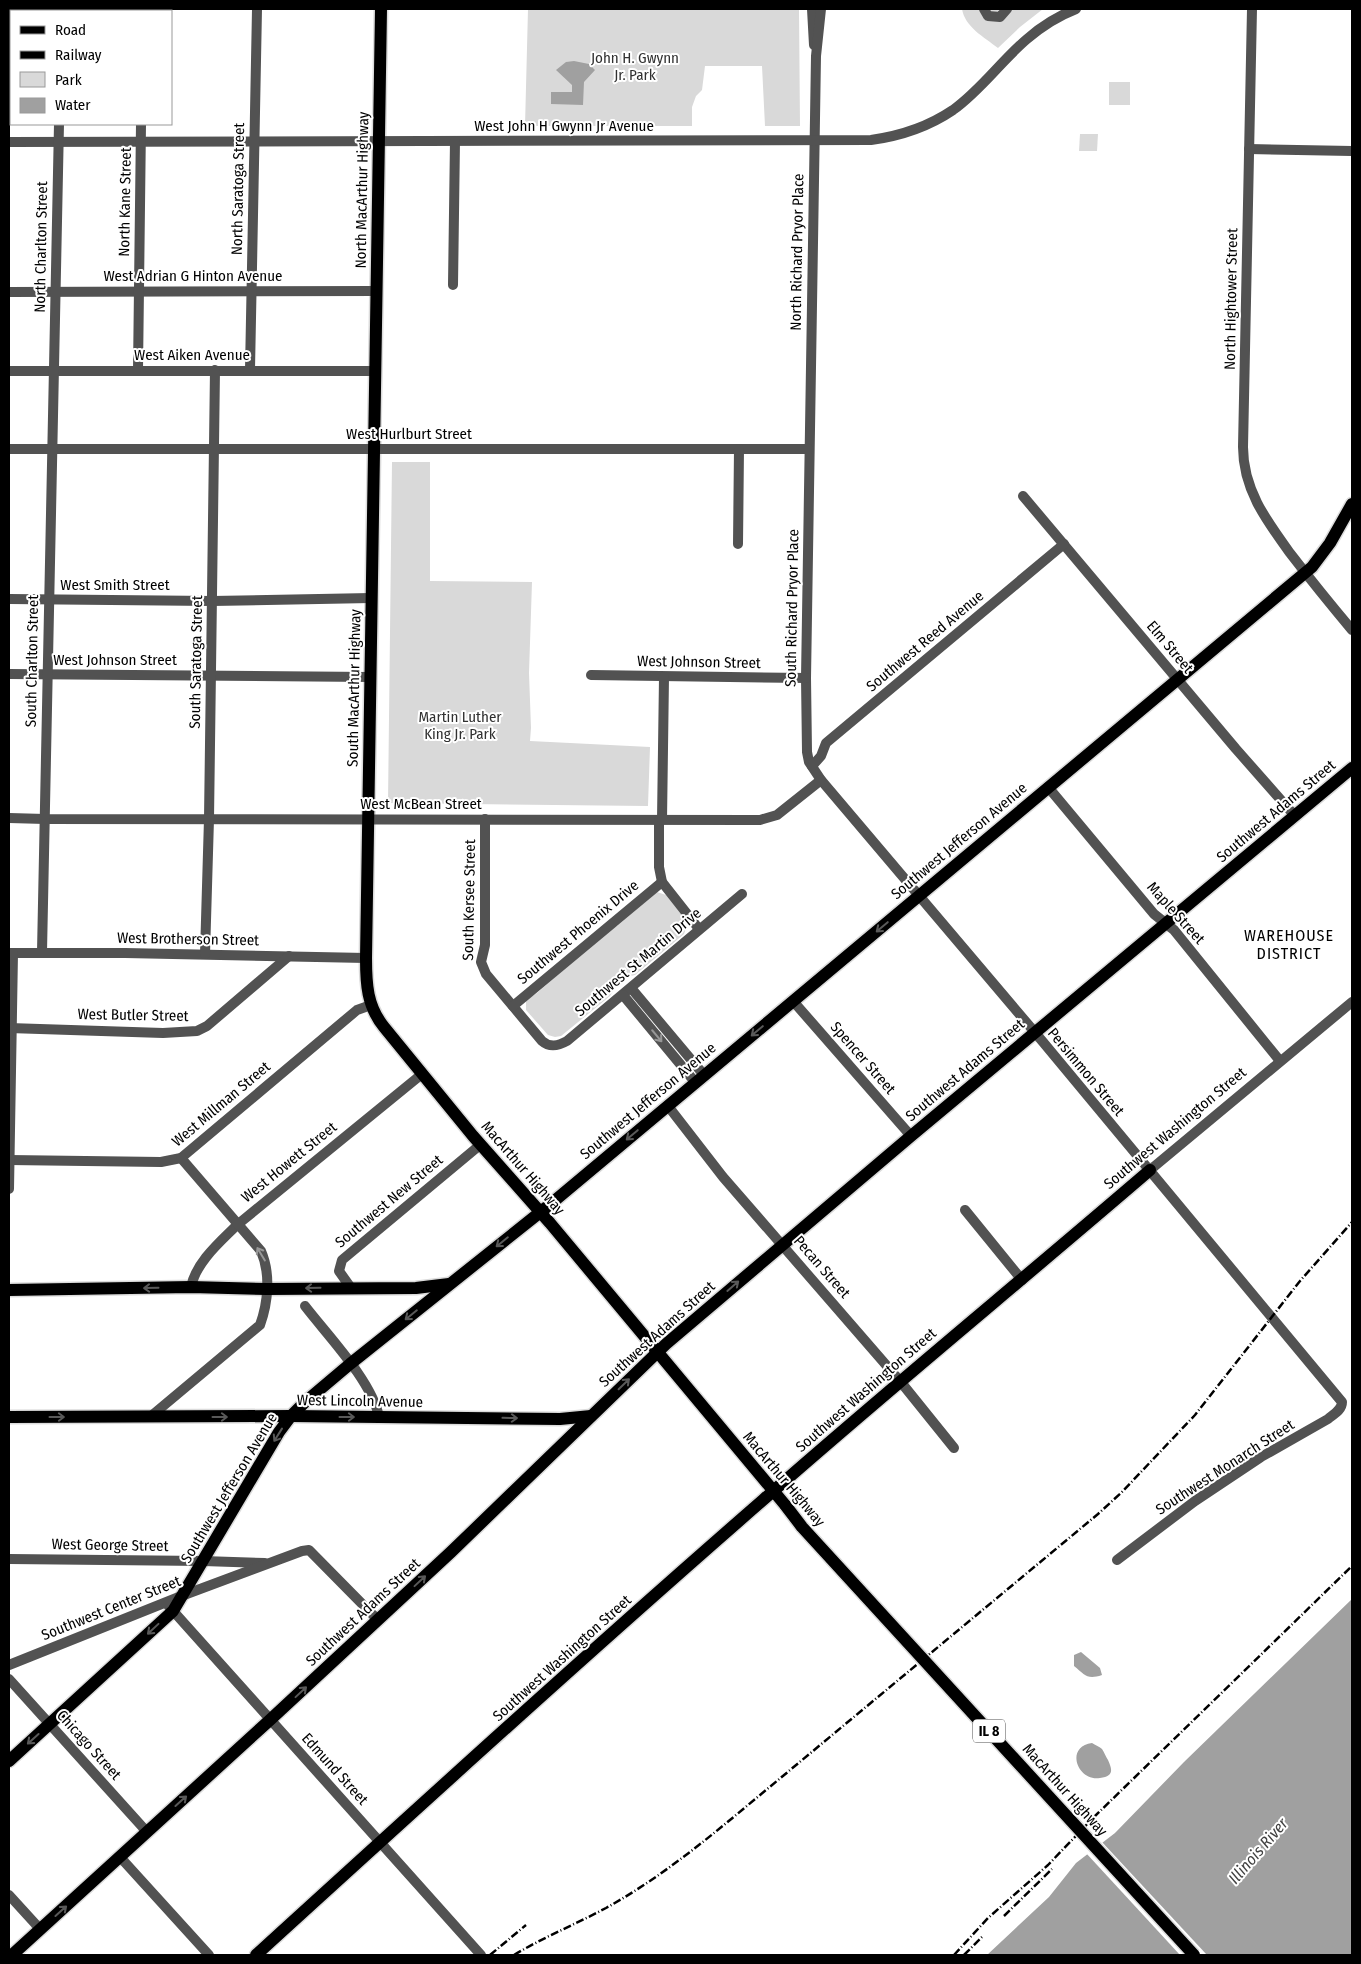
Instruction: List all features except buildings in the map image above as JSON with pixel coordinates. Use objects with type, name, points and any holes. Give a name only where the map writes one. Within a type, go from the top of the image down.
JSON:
[{"type":"main road","name":"North MacArthur Highway","points":[[375,371],[381,9]]},
{"type":"main road","name":"South MacArthur Highway","points":[[370,1005],[366,958],[375,371]]},
{"type":"main road","name":"Southwest Jefferson Avenue","points":[[9,1761],[184,1595],[279,1432],[291,1416],[350,1364],[540,1212],[668,1106],[1305,573],[1318,560],[1327,547],[1352,504]]},
{"type":"main road","name":"Southwest Adams Street","points":[[12,1955],[271,1720],[451,1552],[657,1352],[911,1136],[1352,768]]},
{"type":"main road","name":"MacArthur Highway","points":[[370,1005],[379,1022],[422,1074],[540,1212],[802,1527],[1194,1955]]},
{"type":"main road","name":"Southwest Washington Street","points":[[256,1955],[381,1841],[774,1491],[900,1381],[1022,1280],[1150,1170]]},
{"type":"main road","points":[[9,1290],[191,1287],[267,1289],[416,1288],[449,1284]]},
{"type":"main road","name":"West Lincoln Avenue","points":[[9,1417],[291,1416],[560,1419],[591,1416]]},
{"type":"street","name":"North Saratoga Street","points":[[250,370],[256,9]]},
{"type":"street","name":"North Richard Pryor Place","points":[[812,9],[812,28],[816,56]]},
{"type":"street","name":"North Richard Pryor Place","points":[[809,449],[816,56],[821,9]]},
{"type":"street","points":[[984,9],[988,16],[995,18],[1000,17],[1008,9]]},
{"type":"street","name":"West John H Gwynn Jr Avenue","points":[[9,142],[379,140],[814,142],[883,139],[914,130],[952,110],[971,96],[1030,37],[1057,18],[1076,9]]},
{"type":"street","name":"North Hightower Street","points":[[1252,9],[1244,460],[1249,485],[1258,508],[1305,573],[1352,630]]},
{"type":"street","name":"North Charlton Street","points":[[53,370],[59,125]]},
{"type":"street","name":"North Kane Street","points":[[138,370],[141,125]]},
{"type":"street","points":[[453,285],[455,141]]},
{"type":"street","points":[[1249,149],[1352,151]]},
{"type":"street","name":"West Adrian G Hinton Avenue","points":[[9,292],[377,292]]},
{"type":"street","name":"West Aiken Avenue","points":[[9,370],[375,371]]},
{"type":"street","name":"South Charlton Street","points":[[42,952],[53,370]]},
{"type":"street","name":"South Saratoga Street","points":[[205,954],[209,819],[215,370]]},
{"type":"street","name":"West Hurlburt Street","points":[[9,449],[809,449]]},
{"type":"street","points":[[738,544],[739,449]]},
{"type":"street","name":"South Richard Pryor Place","points":[[809,449],[806,678],[807,752],[812,766]]},
{"type":"street","name":"Elm Street","points":[[1023,496],[1295,816]]},
{"type":"street","name":"Southwest Reed Avenue","points":[[812,766],[820,756],[826,743],[1064,544]]},
{"type":"street","name":"West Smith Street","points":[[9,599],[212,601],[371,598]]},
{"type":"street","name":"West Johnson Street","points":[[9,674],[370,677]]},
{"type":"street","name":"West Johnson Street","points":[[591,675],[806,678]]},
{"type":"street","points":[[664,677],[659,867],[662,882],[699,929]]},
{"type":"street","name":"Persimmon Street","points":[[812,766],[820,780],[1150,1170],[1338,1397]]},
{"type":"street","name":"West McBean Street","points":[[9,818],[760,820],[777,816],[820,780]]},
{"type":"street","name":"Maple Street","points":[[1048,787],[1154,914],[1174,930],[1280,1061]]},
{"type":"street","name":"South Kersee Street","points":[[485,819],[484,945],[481,962],[486,974],[542,1041],[550,1046]]},
{"type":"street","name":"Southwest Phoenix Drive","points":[[513,1006],[662,882]]},
{"type":"street","name":"Southwest St Martin Drive","points":[[550,1046],[556,1046],[567,1041],[742,894]]},
{"type":"street","points":[[9,1189],[11,953]]},
{"type":"street","name":"West Brotherson Street","points":[[11,953],[205,954],[366,958]]},
{"type":"street","name":"West Butler Street","points":[[10,1028],[163,1033],[198,1031],[207,1026],[289,956]]},
{"type":"street","points":[[627,991],[700,1079]]},
{"type":"street","name":"Spencer Street","points":[[793,1001],[911,1136]]},
{"type":"street","name":"Southwest Washington Street","points":[[1150,1170],[1352,1002]]},
{"type":"street","name":"West Millman Street","points":[[9,1160],[161,1162],[181,1158],[357,1010],[370,1005]]},
{"type":"street","name":"West Howett Street","points":[[191,1287],[197,1270],[213,1249],[237,1225],[422,1074]]},
{"type":"street","name":"Pecan Street","points":[[668,1106],[723,1177],[900,1381],[954,1448]]},
{"type":"street","name":"Southwest New Street","points":[[351,1288],[339,1271],[342,1260],[480,1144]]},
{"type":"street","points":[[150,1417],[260,1325],[265,1310],[267,1264],[261,1251],[181,1158]]},
{"type":"street","points":[[964,1210],[1022,1280]]},
{"type":"street","points":[[305,1306],[370,1391],[379,1417]]},
{"type":"street","name":"Southwest Monarch Street","points":[[1117,1560],[1195,1500],[1261,1457],[1338,1412],[1342,1402],[1338,1397]]},
{"type":"street","name":"Southwest Center Street","points":[[184,1595],[308,1550],[378,1620]]},
{"type":"street","name":"West George Street","points":[[9,1559],[272,1563]]},
{"type":"street","name":"Southwest Center Street","points":[[9,1665],[170,1607]]},
{"type":"street","name":"Edmund Street","points":[[170,1607],[481,1955]]},
{"type":"street","name":"Chicago Street","points":[[9,1679],[147,1832]]},
{"type":"street","points":[[120,1857],[209,1955]]},
{"type":"street","points":[[9,1895],[40,1929]]},
{"type":"green space","name":"John H. Gwynn Jr. Park","points":[[528,9],[799,9],[800,126],[765,126],[762,66],[705,66],[702,90],[696,96],[692,107],[692,126],[525,126]]},
{"type":"green space","points":[[962,9],[1043,9],[998,48],[971,26]]},
{"type":"green space","points":[[1109,82],[1130,82],[1130,105],[1109,105]]},
{"type":"green space","points":[[1080,134],[1098,134],[1097,151],[1079,151]]},
{"type":"green space","name":"Martin Luther King Jr. Park","points":[[392,462],[430,462],[430,581],[532,582],[529,673],[530,741],[650,747],[648,806],[388,803]]},
{"type":"green space","points":[[657,892],[666,895],[688,922],[684,934],[635,975],[623,980],[617,985],[610,996],[561,1036],[548,1035],[526,1010],[526,1000],[537,993],[612,927],[617,926]]},
{"type":"water","points":[[574,61],[589,64],[595,70],[584,82],[583,105],[551,104],[551,92],[572,92],[572,85],[556,70],[566,62]]},
{"type":"water","name":"Illinois River","points":[[1352,1599],[1352,1955],[987,1955],[1049,1897],[1076,1863],[1115,1833],[1184,1762]]},
{"type":"water","points":[[1081,1652],[1100,1668],[1102,1675],[1089,1677],[1074,1666],[1074,1655]]},
{"type":"water","points":[[1092,1743],[1102,1749],[1108,1760],[1111,1772],[1107,1776],[1092,1778],[1080,1770],[1076,1757],[1078,1751],[1083,1746]]},
{"type":"pier","points":[[1101,1841],[1207,1955],[1180,1955],[1086,1853]]},
{"type":"railway","points":[[514,1955],[606,1908],[689,1853],[1098,1514],[1122,1492],[1195,1415],[1300,1281],[1352,1222]]},
{"type":"railway","points":[[954,1955],[988,1918],[1048,1865],[1094,1817],[1352,1566]]},
{"type":"railway","points":[[1004,1916],[1052,1869]]},
{"type":"railway","points":[[490,1955],[526,1925]]},
{"type":"railway","points":[[964,1955],[982,1937]]},
{"type":"district","name":"WAREHOUSE DISTRICT","points":[[1289,944]]}]
